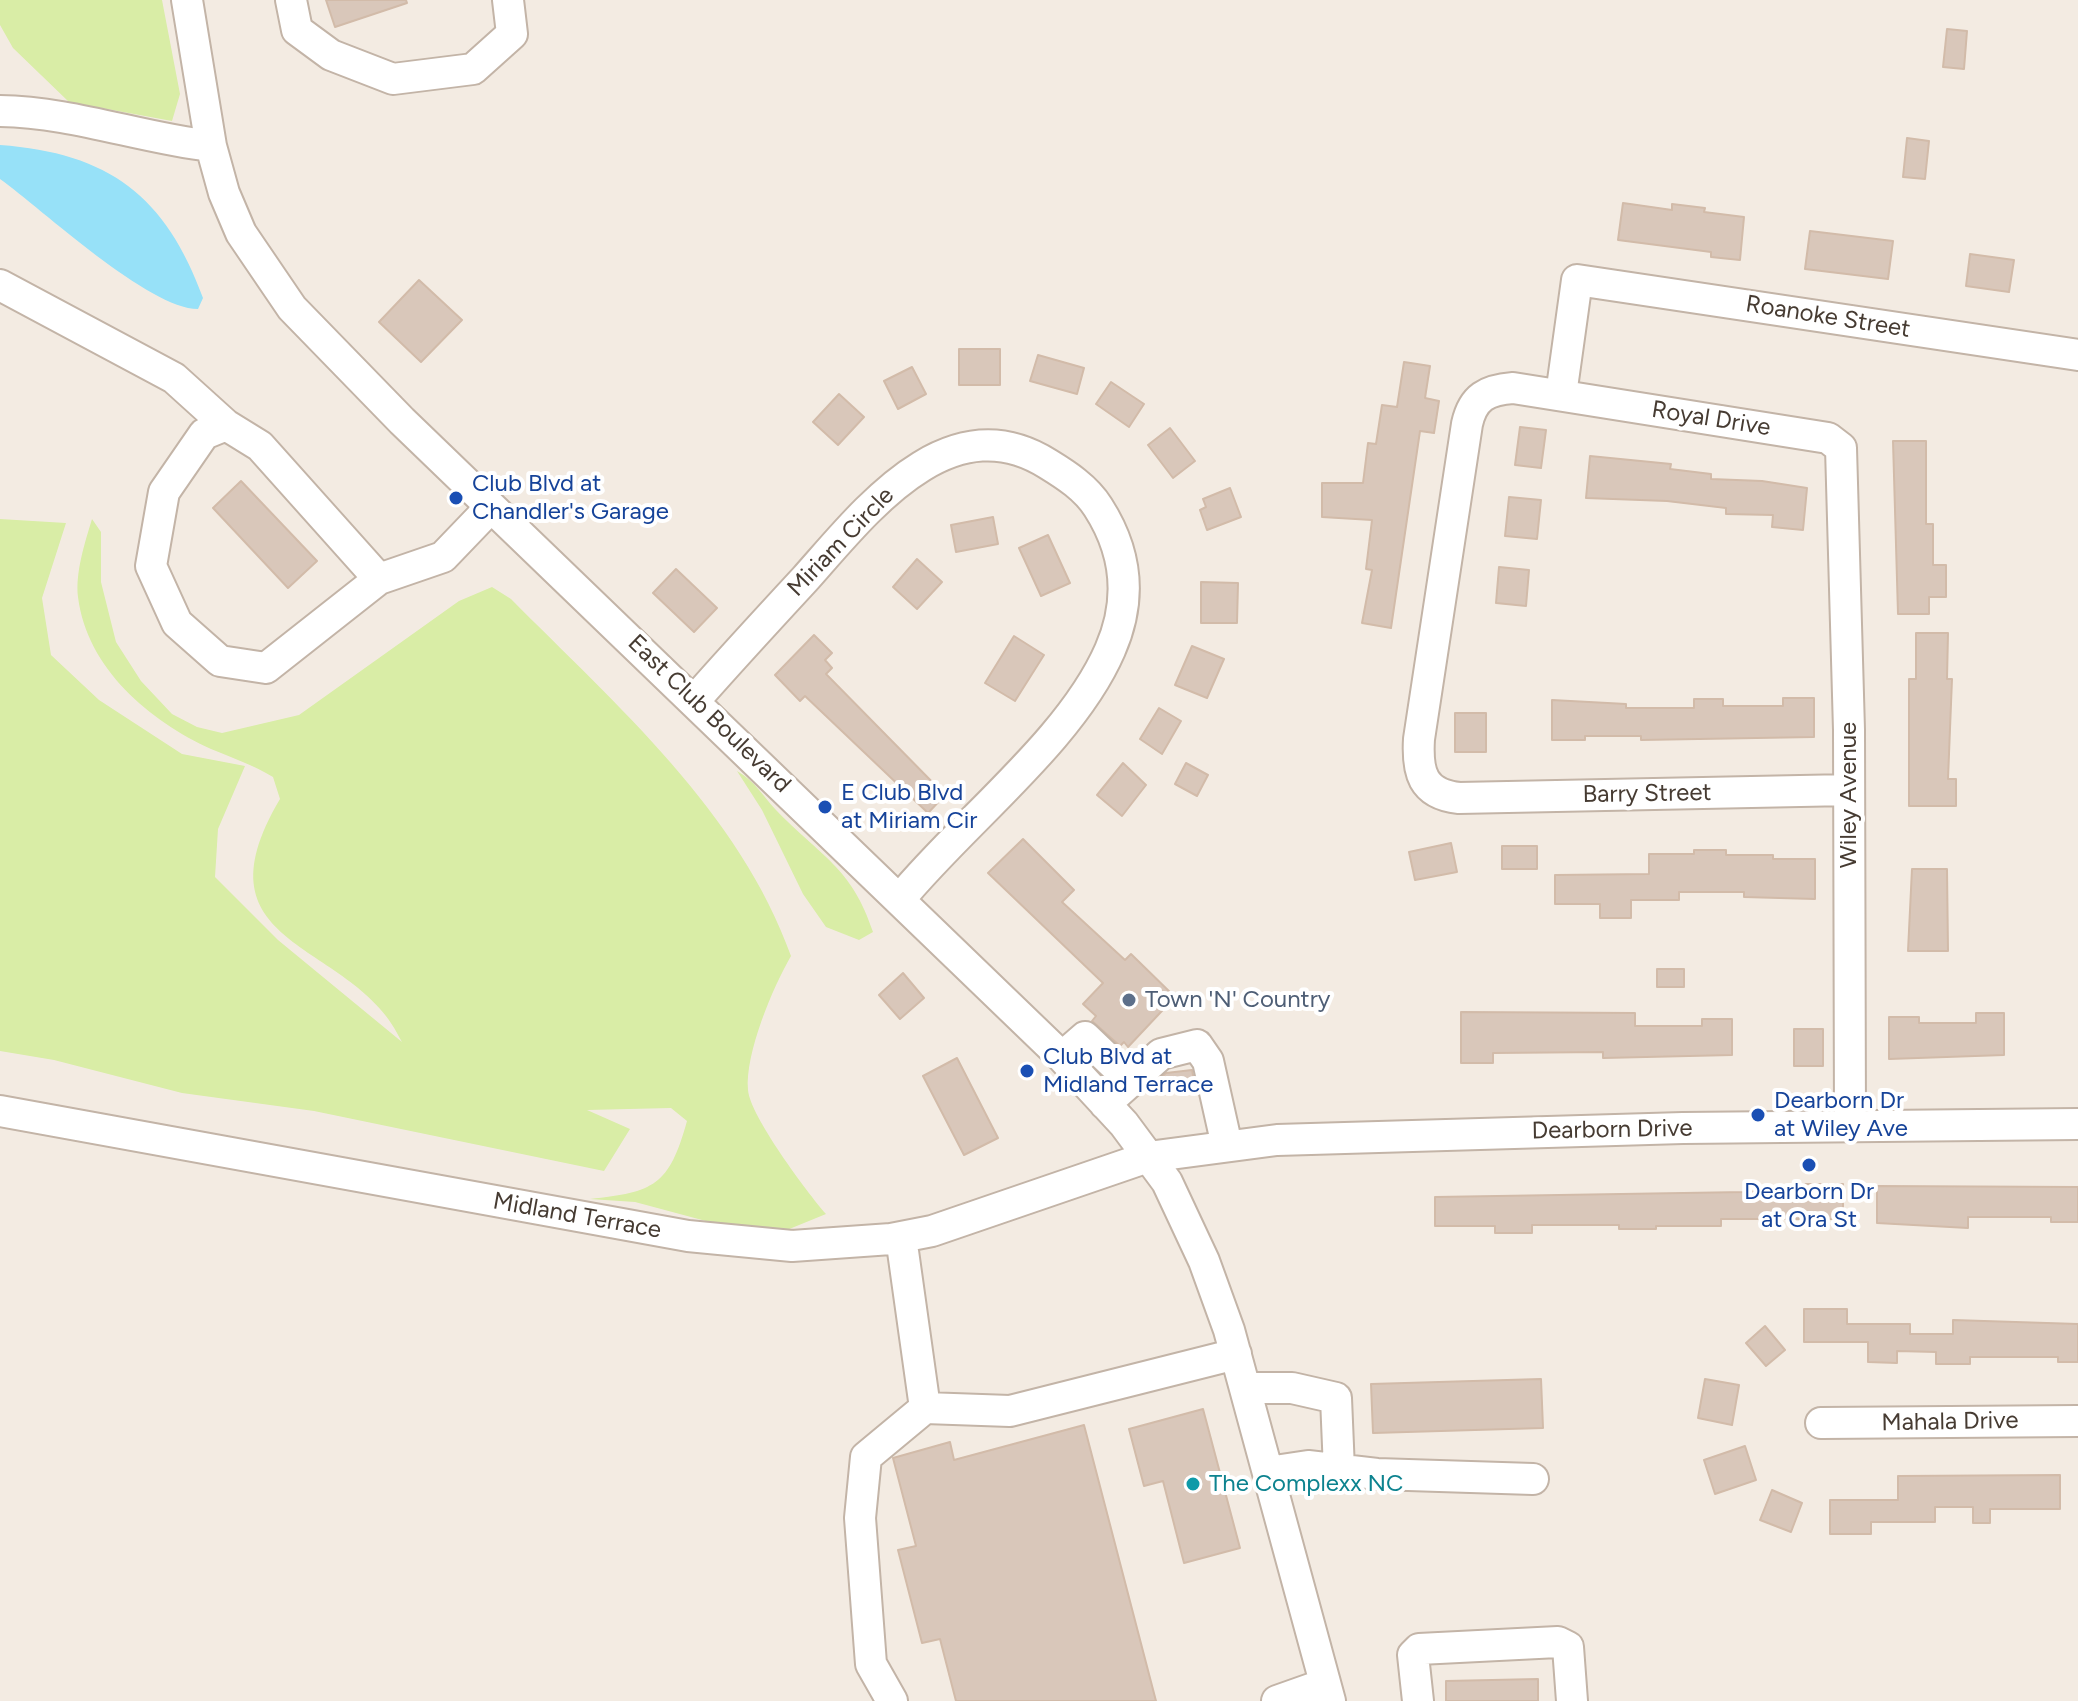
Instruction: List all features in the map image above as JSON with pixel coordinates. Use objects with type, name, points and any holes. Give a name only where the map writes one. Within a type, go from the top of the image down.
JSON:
[{"type":"street","name":"East Club Boulevard","points":[[187,0],[211,146],[224,193],[241,233],[292,308],[491,507],[695,700],[1062,1057],[1105,1104],[1167,1182],[1204,1261],[1236,1354],[1328,1693]]},
{"type":"street","points":[[291,0],[297,30],[331,55],[393,79],[473,69],[512,34],[508,0]]},
{"type":"street","points":[[0,111],[108,123],[162,141],[211,146]]},
{"type":"street","name":"Roanoke Street","points":[[1561,395],[1577,280],[2078,355]]},
{"type":"street","points":[[0,285],[174,378],[226,425],[260,446],[379,579]]},
{"type":"street","name":"Royal Drive","points":[[1445,797],[1432,792],[1423,782],[1417,765],[1470,409],[1477,399],[1492,390],[1513,388],[1828,438],[1841,448],[1845,464]]},
{"type":"street","points":[[226,425],[204,434],[164,492],[151,566],[177,623],[220,661],[266,668],[379,579],[443,557],[491,507]]},
{"type":"street","name":"Miriam Circle","points":[[695,700],[875,501],[916,468],[948,453],[980,446],[1006,447],[1038,457],[1068,476],[1093,499],[1115,534],[1123,565],[1121,621],[1111,649],[1097,678],[1067,719],[900,899]]},
{"type":"street","name":"Wiley Avenue","points":[[1845,464],[1850,1125]]},
{"type":"street","name":"Barry Street","points":[[1445,797],[1849,790]]},
{"type":"street","points":[[1062,1057],[1085,1037],[1131,1081]]},
{"type":"street","points":[[1105,1104],[1161,1054],[1197,1045],[1208,1061],[1227,1146]]},
{"type":"street","name":"Midland Terrace","points":[[0,1111],[688,1236],[792,1246],[901,1237],[945,1227],[1101,1170],[1148,1157]]},
{"type":"street","name":"Dearborn Drive","points":[[1148,1157],[1277,1140],[1434,1134],[1850,1125],[2078,1124]]},
{"type":"street","points":[[901,1237],[925,1408]]},
{"type":"street","points":[[892,1701],[871,1664],[860,1518],[866,1457],[925,1408],[1010,1411],[1236,1354]]},
{"type":"street","points":[[1245,1388],[1292,1388],[1336,1398],[1339,1470]]},
{"type":"street","name":"Mahala Drive","points":[[1821,1423],[2078,1421]]},
{"type":"street","points":[[1268,1472],[1308,1466],[1533,1479]]},
{"type":"street","points":[[1418,1701],[1413,1655],[1419,1649],[1558,1642],[1568,1647],[1572,1701]]},
{"type":"street","points":[[1277,1701],[1328,1693]]},
{"type":"green space","points":[[0,0],[162,0],[180,94],[172,121],[69,102],[13,48],[0,25]]},
{"type":"green space","points":[[0,519],[66,523],[42,598],[51,655],[99,700],[182,754],[245,766],[218,829],[215,877],[278,940],[402,1042],[380,1008],[351,982],[290,939],[266,916],[254,887],[257,849],[280,799],[273,777],[188,737],[144,708],[125,690],[94,647],[84,623],[78,597],[78,578],[84,547],[92,519],[101,532],[101,582],[116,642],[141,681],[172,714],[197,727],[222,733],[299,715],[459,601],[492,587],[511,599],[671,763],[740,854],[769,904],[791,956],[776,985],[756,1040],[748,1090],[769,1135],[826,1214],[782,1232],[717,1224],[635,1202],[590,1199],[644,1188],[656,1182],[665,1172],[673,1160],[687,1121],[671,1108],[587,1110],[630,1129],[604,1171],[314,1111],[182,1093],[54,1060],[0,1051]]},
{"type":"green space","points":[[737,771],[754,784],[776,810],[845,877],[865,910],[873,932],[859,940],[826,927],[803,894],[762,810]]},
{"type":"water","points":[[0,145],[72,158],[102,170],[128,186],[151,207],[171,232],[203,298],[198,309],[177,305],[125,276],[0,179]]},
{"type":"building","points":[[326,0],[406,0],[407,3],[335,27]]},
{"type":"building","points":[[1947,29],[1967,31],[1964,69],[1943,67]]},
{"type":"building","points":[[1907,138],[1929,141],[1925,179],[1903,177]]},
{"type":"building","points":[[1623,203],[1672,210],[1672,204],[1744,217],[1740,260],[1711,257],[1711,252],[1618,240]]},
{"type":"building","points":[[1810,231],[1893,241],[1888,279],[1805,269]]},
{"type":"building","points":[[1970,254],[2014,260],[2009,292],[1966,286]]},
{"type":"building","points":[[419,280],[462,320],[421,362],[379,322]]},
{"type":"building","points":[[959,349],[1000,349],[1000,385],[959,385]]},
{"type":"building","points":[[1038,355],[1084,368],[1077,394],[1030,381]]},
{"type":"building","points":[[1404,362],[1430,366],[1425,398],[1439,401],[1434,433],[1420,431],[1391,628],[1362,623],[1372,570],[1366,569],[1372,520],[1322,517],[1322,483],[1363,483],[1368,443],[1376,444],[1382,405],[1397,407]]},
{"type":"building","points":[[912,367],[926,394],[898,409],[884,381]]},
{"type":"building","points":[[1111,382],[1144,404],[1129,427],[1096,404]]},
{"type":"building","points":[[839,394],[864,417],[838,445],[813,422]]},
{"type":"building","points":[[1520,427],[1546,430],[1541,468],[1515,465]]},
{"type":"building","points":[[1170,428],[1195,461],[1173,478],[1148,445]]},
{"type":"building","points":[[1893,441],[1926,441],[1926,524],[1933,524],[1933,565],[1946,565],[1946,597],[1929,597],[1929,614],[1898,614]]},
{"type":"building","points":[[1590,456],[1671,464],[1670,469],[1711,474],[1711,479],[1762,481],[1807,488],[1803,530],[1772,527],[1773,515],[1726,514],[1726,508],[1667,501],[1586,498]]},
{"type":"building","points":[[241,481],[317,561],[288,588],[213,508]]},
{"type":"building","points":[[1230,488],[1241,517],[1207,530],[1200,510],[1206,507],[1203,499]]},
{"type":"building","points":[[1509,497],[1541,500],[1537,539],[1505,536]]},
{"type":"building","points":[[993,517],[998,544],[956,552],[951,525]]},
{"type":"building","points":[[1048,535],[1070,583],[1041,596],[1019,548]]},
{"type":"building","points":[[917,559],[942,582],[917,609],[893,587]]},
{"type":"building","points":[[1499,567],[1529,570],[1526,606],[1496,603]]},
{"type":"building","points":[[676,569],[717,608],[694,632],[653,593]]},
{"type":"building","points":[[1201,582],[1238,583],[1237,623],[1201,623]]},
{"type":"building","points":[[1916,633],[1948,633],[1947,679],[1952,679],[1948,779],[1956,779],[1956,806],[1909,806],[1909,679],[1916,679]]},
{"type":"building","points":[[814,635],[832,653],[825,660],[832,668],[826,674],[945,795],[928,813],[805,696],[800,701],[775,675]]},
{"type":"building","points":[[1014,636],[1044,655],[1015,701],[985,683]]},
{"type":"building","points":[[1192,646],[1224,659],[1207,698],[1175,685]]},
{"type":"building","points":[[1783,698],[1814,698],[1814,737],[1641,740],[1641,736],[1585,736],[1585,740],[1552,740],[1552,700],[1626,704],[1626,708],[1694,708],[1694,699],[1723,699],[1723,706],[1783,706]]},
{"type":"building","points":[[1159,708],[1181,721],[1162,754],[1140,739]]},
{"type":"building","points":[[1455,713],[1486,713],[1486,752],[1455,752]]},
{"type":"building","points":[[1123,763],[1146,785],[1122,816],[1097,795]]},
{"type":"building","points":[[1186,763],[1208,775],[1197,796],[1175,784]]},
{"type":"building","points":[[1023,839],[1074,890],[1062,902],[1125,960],[1131,954],[1175,997],[1128,1047],[1124,1042],[1120,1046],[1092,1021],[1096,1016],[1083,1004],[1103,983],[988,873]]},
{"type":"building","points":[[1451,843],[1457,872],[1415,880],[1409,852]]},
{"type":"building","points":[[1502,846],[1537,846],[1537,869],[1502,869]]},
{"type":"building","points":[[1694,850],[1726,850],[1726,855],[1773,855],[1773,859],[1815,859],[1815,899],[1744,897],[1744,892],[1679,892],[1679,900],[1631,900],[1631,918],[1600,918],[1600,904],[1555,904],[1555,875],[1649,874],[1649,854],[1694,854]]},
{"type":"building","points":[[1912,869],[1947,869],[1948,951],[1908,951]]},
{"type":"building","points":[[1657,969],[1684,969],[1684,987],[1657,987]]},
{"type":"building","points":[[903,973],[924,998],[900,1019],[879,995]]},
{"type":"building","points":[[1461,1012],[1635,1013],[1635,1026],[1702,1026],[1702,1019],[1732,1019],[1732,1055],[1603,1058],[1603,1052],[1493,1053],[1493,1063],[1461,1063]]},
{"type":"building","points":[[1976,1013],[2004,1013],[2004,1055],[1889,1059],[1889,1017],[1919,1017],[1919,1023],[1976,1023]]},
{"type":"building","points":[[1794,1029],[1823,1029],[1823,1066],[1794,1066]]},
{"type":"building","points":[[957,1058],[998,1138],[964,1155],[923,1076]]},
{"type":"building","points":[[1192,1070],[1196,1090],[1160,1095],[1157,1081],[1166,1073]]},
{"type":"building","points":[[1800,1184],[1843,1184],[1843,1219],[1721,1219],[1721,1226],[1656,1226],[1656,1229],[1619,1229],[1619,1225],[1532,1225],[1532,1233],[1495,1233],[1495,1226],[1435,1226],[1435,1197],[1745,1192],[1800,1189]]},
{"type":"building","points":[[1877,1186],[2078,1187],[2078,1222],[2051,1222],[2051,1217],[1968,1217],[1968,1228],[1877,1223]]},
{"type":"building","points":[[1804,1309],[1847,1309],[1847,1324],[1910,1324],[1910,1334],[1953,1334],[1953,1320],[2078,1324],[2078,1362],[2058,1362],[2058,1357],[1970,1357],[1970,1364],[1936,1364],[1936,1352],[1897,1351],[1897,1363],[1868,1362],[1868,1342],[1804,1342]]},
{"type":"building","points":[[1765,1326],[1785,1350],[1766,1366],[1746,1343]]},
{"type":"building","points":[[1541,1379],[1543,1428],[1373,1433],[1371,1384]]},
{"type":"building","points":[[1705,1379],[1739,1385],[1732,1425],[1698,1418]]},
{"type":"building","name":"The Complexx NC","points":[[1203,1409],[1240,1548],[1184,1563],[1163,1481],[1144,1486],[1129,1429]]},
{"type":"building","points":[[1084,1425],[1156,1701],[956,1701],[940,1639],[922,1643],[898,1550],[916,1546],[893,1458],[950,1442],[954,1460]]},
{"type":"building","points":[[1745,1446],[1756,1480],[1715,1494],[1704,1460]]},
{"type":"building","points":[[2060,1475],[2060,1509],[1990,1509],[1990,1523],[1973,1523],[1973,1507],[1935,1507],[1935,1522],[1871,1522],[1871,1534],[1830,1534],[1830,1500],[1898,1500],[1898,1476]]},
{"type":"building","points":[[1772,1490],[1802,1503],[1791,1532],[1760,1520]]},
{"type":"building","points":[[1538,1679],[1538,1701],[1446,1701],[1446,1681]]},
{"type":"place","name":"Club Blvd at Chandler's Garage","points":[[456,498]]},
{"type":"place","name":"E Club Blvd at Miriam Cir","points":[[825,807]]},
{"type":"place","name":"Town 'N' Country","points":[[1129,1000]]},
{"type":"place","name":"Club Blvd at Midland Terrace","points":[[1027,1071]]},
{"type":"place","name":"Dearborn Dr at Wiley Ave","points":[[1758,1115]]},
{"type":"place","name":"Dearborn Dr at Ora St","points":[[1809,1165]]},
{"type":"place","name":"The Complexx NC","points":[[1193,1484]]}]
